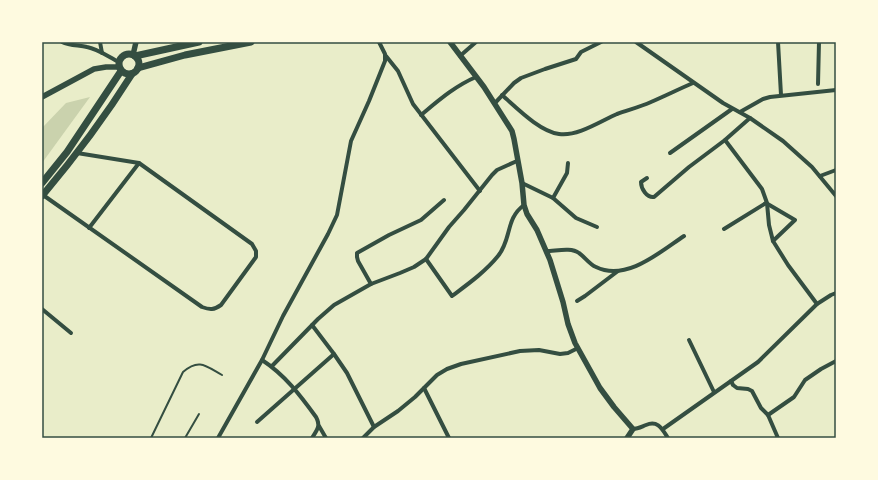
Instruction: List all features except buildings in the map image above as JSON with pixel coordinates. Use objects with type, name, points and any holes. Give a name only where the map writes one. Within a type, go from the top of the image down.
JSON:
[{"type":"main road","points":[[42,183],[67,152],[120,67],[120,58],[124,55],[129,54],[134,56],[199,42]]},
{"type":"main road","points":[[42,196],[77,153],[113,104],[132,74],[138,68],[185,55],[251,42]]},
{"type":"main road","points":[[134,56],[139,64],[138,68]]},
{"type":"main road","points":[[120,67],[124,73],[132,74]]},
{"type":"street","points":[[62,42],[66,44],[89,47],[102,53],[120,67]]},
{"type":"street","points":[[100,42],[102,53]]},
{"type":"street","points":[[134,56],[136,42]]},
{"type":"street","points":[[379,42],[385,54],[385,61]]},
{"type":"street","points":[[450,42],[495,103],[512,131],[522,183],[524,205],[527,214],[537,230],[546,251],[563,302],[568,324],[578,348],[600,388],[633,429],[639,429],[653,423],[657,424],[663,429],[668,438]]},
{"type":"street","points":[[460,56],[476,42]]},
{"type":"street","points":[[495,103],[514,83],[521,78],[576,59],[581,52],[601,42]]},
{"type":"street","points":[[636,42],[693,83],[732,109],[750,118],[783,141],[812,167],[836,196]]},
{"type":"street","points":[[778,42],[781,95]]},
{"type":"street","points":[[818,84],[819,42]]},
{"type":"street","points":[[218,438],[262,360],[283,316],[337,215],[351,141],[370,102],[386,56],[398,70],[413,104],[480,191]]},
{"type":"street","points":[[42,97],[94,69],[120,67]]},
{"type":"street","points":[[421,115],[453,89],[476,77]]},
{"type":"street","points":[[502,95],[526,116],[543,128],[557,134],[564,135],[587,128],[616,114],[651,102],[693,83]]},
{"type":"street","points":[[740,112],[763,99],[781,95],[836,90]]},
{"type":"street","points":[[670,153],[732,109]]},
{"type":"street","points":[[647,178],[642,182],[642,187],[649,196],[654,197],[750,118]]},
{"type":"street","points":[[725,140],[762,189],[766,203],[768,225],[774,241],[788,265],[818,304]]},
{"type":"street","points":[[42,196],[202,307],[209,310],[215,309],[221,305],[256,257],[256,250],[252,244],[139,163],[77,153]]},
{"type":"street","points":[[272,366],[334,305],[371,284],[414,267],[426,259],[448,227],[497,170],[517,161]]},
{"type":"street","points":[[89,228],[139,163]]},
{"type":"street","points":[[553,198],[567,174],[568,163]]},
{"type":"street","points":[[820,176],[836,170]]},
{"type":"street","points":[[522,183],[553,198],[576,218],[597,227]]},
{"type":"street","points":[[371,284],[358,261],[357,253],[389,235],[421,220],[444,200]]},
{"type":"street","points":[[724,229],[766,203]]},
{"type":"street","points":[[766,203],[795,220],[774,241]]},
{"type":"street","points":[[426,259],[452,296],[477,277],[498,256],[508,236],[513,216],[518,209],[524,205]]},
{"type":"street","points":[[546,251],[577,251],[597,268],[611,272],[636,266],[684,236]]},
{"type":"street","points":[[577,301],[586,296],[618,271]]},
{"type":"street","points":[[663,429],[766,355],[818,304],[827,297],[836,293]]},
{"type":"street","points":[[42,309],[71,334]]},
{"type":"street","points":[[312,325],[347,373],[374,428]]},
{"type":"street","points":[[689,340],[714,392]]},
{"type":"street","points":[[363,438],[398,411],[437,375],[447,369],[461,364],[520,351],[539,350],[560,354],[568,353],[578,348]]},
{"type":"street","points":[[257,422],[334,354]]},
{"type":"street","points":[[262,360],[272,366],[295,389],[316,417],[326,438]]},
{"type":"street","points":[[768,415],[794,397],[805,380],[836,361]]},
{"type":"street","points":[[731,381],[737,388],[752,390],[761,408],[768,415],[778,438]]},
{"type":"street","points":[[424,388],[449,438]]},
{"type":"street","points":[[312,438],[319,426]]},
{"type":"street","points":[[627,438],[633,429]]},
{"type":"lane","points":[[151,438],[183,372],[190,366],[202,364],[222,375]]},
{"type":"lane","points":[[185,438],[199,414]]},
{"type":"green space","points":[[90,97],[42,163],[42,128],[66,103]]}]
